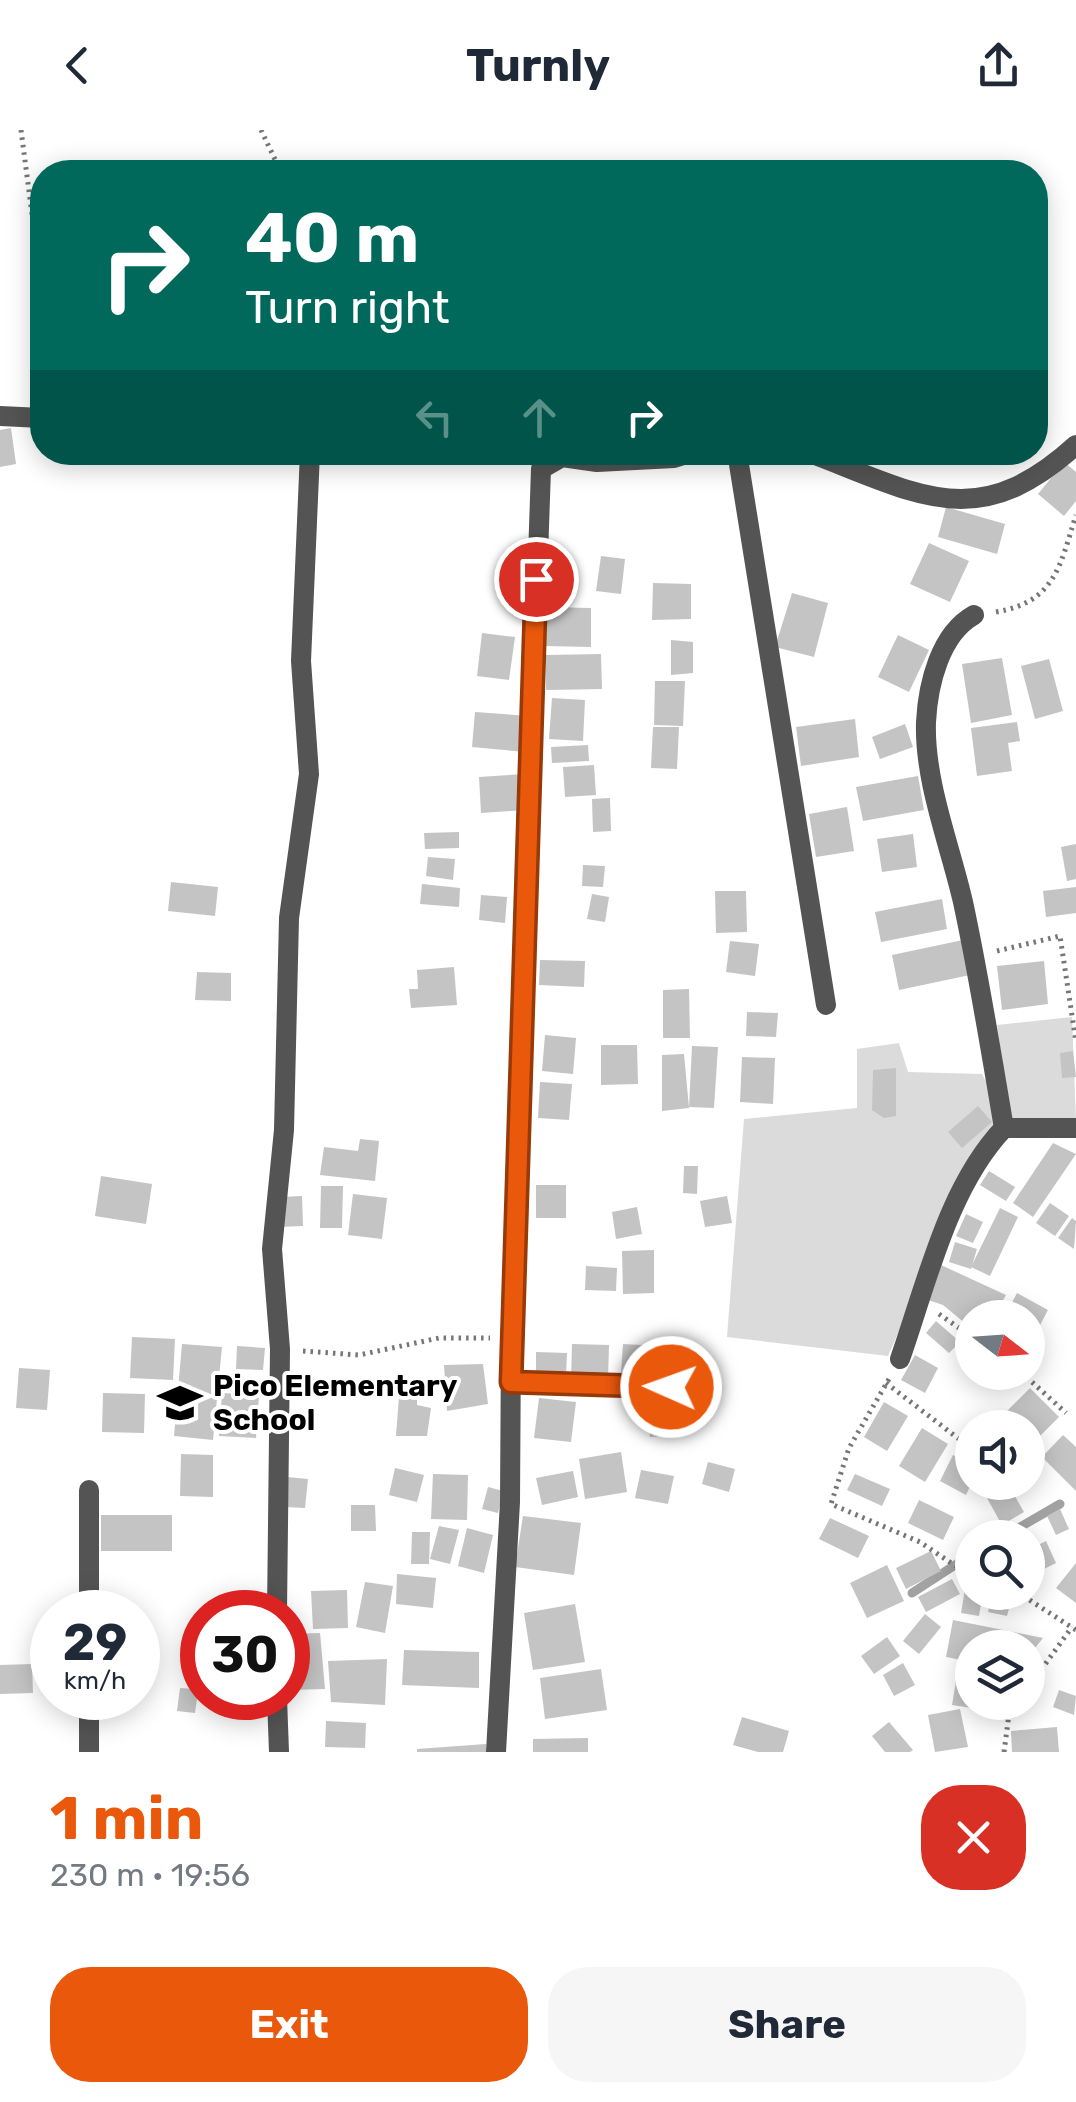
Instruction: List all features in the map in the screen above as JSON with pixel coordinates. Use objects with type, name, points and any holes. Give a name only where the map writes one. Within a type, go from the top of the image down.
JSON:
[{"type":"street","points":[[0,416],[30,417]]},
{"type":"street","points":[[840,465],[900,489],[950,500],[985,500],[1046,472],[1076,444]]},
{"type":"street","points":[[277,1590],[280,1350],[272,1249],[284,1130],[289,918],[309,774],[301,660],[309,465]]},
{"type":"street","points":[[496,1752],[510,1502],[511,1338],[542,469],[549,465]]},
{"type":"street","points":[[739,465],[826,1005]]},
{"type":"street","points":[[974,615],[956,626],[945,645],[926,724],[933,780],[973,957],[1004,1128]]},
{"type":"street","points":[[900,1359],[958,1200],[986,1146],[1004,1128],[1076,1128]]},
{"type":"street","points":[[511,1382],[671,1387]]},
{"type":"street","points":[[89,1490],[89,1590]]},
{"type":"street","points":[[89,1720],[89,1752]]},
{"type":"street","points":[[278,1720],[279,1752]]},
{"type":"path","points":[[21,130],[30,199]]},
{"type":"path","points":[[261,130],[276,160]]},
{"type":"path","points":[[974,615],[1020,608],[1046,592],[1076,516]]},
{"type":"path","points":[[973,957],[1060,936],[1076,1042]]},
{"type":"path","points":[[920,1300],[955,1325]]},
{"type":"path","points":[[280,1350],[359,1355],[439,1338],[511,1338]]},
{"type":"path","points":[[900,1359],[849,1448],[831,1504],[920,1542],[955,1565]]},
{"type":"path","points":[[886,1383],[955,1436]]},
{"type":"path","points":[[1041,1390],[1066,1413]]},
{"type":"path","points":[[1045,1610],[1074,1628],[1045,1666]]},
{"type":"path","points":[[1004,1752],[1008,1720]]},
{"type":"shaded area","points":[[1072,1017],[1076,1120],[1011,1123],[997,1025]]},
{"type":"shaded area","points":[[899,1043],[908,1072],[982,1074],[992,1093],[997,1127],[980,1146],[888,1356],[727,1337],[744,1119],[857,1108],[857,1049]]},
{"type":"building","points":[[11,428],[16,464],[0,467],[0,430]]},
{"type":"building","points":[[1064,462],[1076,472],[1076,501],[1064,516],[1038,494]]},
{"type":"building","points":[[946,507],[1005,524],[997,554],[938,537]]},
{"type":"building","points":[[929,543],[969,561],[950,602],[910,584]]},
{"type":"building","points":[[601,556],[625,559],[621,594],[596,591]]},
{"type":"building","points":[[653,583],[691,584],[691,619],[652,620]]},
{"type":"building","points":[[792,593],[828,603],[814,657],[775,647]]},
{"type":"building","points":[[545,607],[591,608],[591,647],[544,646]]},
{"type":"building","points":[[482,633],[515,637],[509,680],[477,676]]},
{"type":"building","points":[[898,635],[929,650],[909,692],[878,677]]},
{"type":"building","points":[[671,640],[693,642],[693,673],[671,675]]},
{"type":"building","points":[[601,654],[602,689],[546,690],[546,655]]},
{"type":"building","points":[[1002,658],[1012,715],[971,723],[962,664]]},
{"type":"building","points":[[1049,659],[1063,711],[1035,719],[1021,666]]},
{"type":"building","points":[[655,681],[685,681],[683,726],[654,725]]},
{"type":"building","points":[[552,698],[585,700],[583,741],[549,739]]},
{"type":"building","points":[[475,712],[529,716],[525,752],[472,747]]},
{"type":"building","points":[[855,719],[859,757],[801,766],[796,727]]},
{"type":"building","points":[[1017,722],[1020,741],[1008,743],[1012,771],[977,776],[971,728]]},
{"type":"building","points":[[905,724],[913,747],[880,759],[872,737]]},
{"type":"building","points":[[653,727],[679,727],[677,769],[651,768]]},
{"type":"building","points":[[588,745],[589,761],[552,763],[551,747]]},
{"type":"building","points":[[594,765],[596,795],[565,797],[563,767]]},
{"type":"building","points":[[523,774],[525,810],[481,813],[479,777]]},
{"type":"building","points":[[918,776],[924,810],[863,821],[856,787]]},
{"type":"building","points":[[610,798],[611,831],[593,832],[592,799]]},
{"type":"building","points":[[847,807],[854,851],[816,857],[809,814]]},
{"type":"building","points":[[459,832],[459,848],[425,849],[424,833]]},
{"type":"building","points":[[913,834],[917,867],[882,872],[877,839]]},
{"type":"building","points":[[1076,844],[1076,879],[1067,881],[1061,847]]},
{"type":"building","points":[[428,857],[455,859],[453,880],[426,876]]},
{"type":"building","points":[[583,865],[605,866],[603,887],[582,886]]},
{"type":"building","points":[[171,882],[218,887],[215,916],[168,911]]},
{"type":"building","points":[[422,884],[460,888],[459,907],[420,904]]},
{"type":"building","points":[[1076,887],[1076,913],[1046,917],[1043,891]]},
{"type":"building","points":[[715,891],[746,891],[747,932],[716,933]]},
{"type":"building","points":[[592,894],[609,897],[605,922],[587,919]]},
{"type":"building","points":[[481,895],[507,897],[505,923],[479,920]]},
{"type":"building","points":[[942,899],[947,929],[881,942],[875,912]]},
{"type":"building","points":[[963,940],[970,975],[899,990],[892,955]]},
{"type":"building","points":[[730,941],[759,944],[755,976],[726,972]]},
{"type":"building","points":[[540,960],[585,961],[584,987],[539,985]]},
{"type":"building","points":[[1044,961],[1048,1004],[1002,1010],[997,966]]},
{"type":"building","points":[[454,967],[457,1005],[411,1008],[409,989],[418,989],[417,970]]},
{"type":"building","points":[[197,972],[231,973],[231,1001],[195,1000]]},
{"type":"building","points":[[689,989],[690,1038],[663,1038],[663,990]]},
{"type":"building","points":[[747,1012],[778,1013],[776,1037],[746,1036]]},
{"type":"building","points":[[545,1035],[576,1038],[573,1074],[542,1071]]},
{"type":"building","points":[[601,1045],[637,1045],[638,1084],[601,1085]]},
{"type":"building","points":[[692,1046],[718,1047],[714,1108],[689,1107]]},
{"type":"building","points":[[1073,1051],[1076,1077],[1062,1078],[1060,1053]]},
{"type":"building","points":[[684,1054],[689,1108],[662,1111],[662,1055]]},
{"type":"building","points":[[742,1057],[775,1058],[773,1104],[740,1102]]},
{"type":"building","points":[[896,1068],[896,1116],[884,1118],[872,1110],[873,1070]]},
{"type":"building","points":[[540,1082],[572,1084],[569,1120],[538,1118]]},
{"type":"building","points":[[978,1106],[992,1122],[962,1148],[948,1132]]},
{"type":"building","points":[[360,1139],[379,1141],[375,1181],[320,1175],[324,1147],[358,1151]]},
{"type":"building","points":[[1053,1143],[1076,1154],[1033,1217],[1013,1203]]},
{"type":"building","points":[[684,1166],[698,1166],[697,1194],[683,1193]]},
{"type":"building","points":[[989,1171],[1015,1187],[1006,1201],[980,1185]]},
{"type":"building","points":[[101,1176],[152,1184],[146,1224],[95,1216]]},
{"type":"building","points":[[536,1185],[566,1185],[566,1218],[536,1218]]},
{"type":"building","points":[[321,1186],[343,1186],[342,1228],[320,1228]]},
{"type":"building","points":[[353,1194],[387,1198],[382,1239],[348,1235]]},
{"type":"building","points":[[302,1196],[303,1226],[279,1227],[279,1197]]},
{"type":"building","points":[[727,1196],[732,1223],[705,1227],[700,1201]]},
{"type":"building","points":[[1050,1203],[1069,1216],[1055,1236],[1036,1223]]},
{"type":"building","points":[[637,1207],[642,1234],[616,1239],[612,1212]]},
{"type":"building","points":[[1000,1208],[1018,1217],[990,1276],[971,1267]]},
{"type":"building","points":[[966,1214],[983,1222],[973,1243],[956,1236]]},
{"type":"building","points":[[1072,1218],[1076,1221],[1074,1249],[1058,1238]]},
{"type":"building","points":[[955,1242],[977,1249],[971,1269],[949,1262]]},
{"type":"building","points":[[654,1250],[654,1293],[623,1294],[622,1251]]},
{"type":"building","points":[[941,1265],[1006,1295],[1003,1300],[955,1300],[955,1315],[928,1300]]},
{"type":"building","points":[[586,1266],[617,1268],[616,1291],[585,1290]]},
{"type":"building","points":[[936,1321],[955,1338],[955,1347],[949,1353],[926,1333]]},
{"type":"building","points":[[132,1337],[175,1339],[173,1380],[130,1378]]},
{"type":"building","points":[[182,1344],[222,1347],[213,1440],[174,1436]]},
{"type":"building","points":[[572,1344],[609,1345],[608,1380],[571,1379]]},
{"type":"building","points":[[623,1344],[659,1346],[658,1374],[621,1373]]},
{"type":"building","points":[[237,1346],[265,1348],[263,1370],[236,1369]]},
{"type":"building","points":[[536,1352],[567,1353],[566,1375],[536,1373]]},
{"type":"building","points":[[915,1355],[938,1368],[925,1393],[901,1380]]},
{"type":"building","points":[[483,1364],[488,1404],[447,1411],[444,1365]]},
{"type":"building","points":[[19,1368],[50,1370],[47,1410],[16,1408]]},
{"type":"building","points":[[1032,1390],[1059,1417],[1045,1431],[1045,1410],[1008,1410]]},
{"type":"building","points":[[103,1393],[145,1394],[144,1433],[102,1432]]},
{"type":"building","points":[[222,1393],[259,1395],[256,1438],[219,1436]]},
{"type":"building","points":[[399,1396],[417,1396],[417,1405],[431,1408],[427,1436],[396,1436]]},
{"type":"building","points":[[539,1398],[576,1402],[571,1442],[534,1438]]},
{"type":"building","points":[[677,1402],[680,1435],[650,1437],[647,1404]]},
{"type":"building","points":[[884,1402],[908,1416],[887,1451],[864,1437]]},
{"type":"building","points":[[922,1428],[948,1444],[925,1482],[899,1466]]},
{"type":"building","points":[[1063,1435],[1076,1447],[1076,1491],[1045,1460],[1045,1454]]},
{"type":"building","points":[[621,1452],[627,1492],[585,1499],[579,1459]]},
{"type":"building","points":[[181,1454],[213,1455],[213,1497],[180,1496]]},
{"type":"building","points":[[953,1455],[955,1456],[955,1489],[940,1481]]},
{"type":"building","points":[[708,1462],[735,1469],[729,1492],[702,1484]]},
{"type":"building","points":[[395,1468],[424,1475],[417,1502],[389,1495]]},
{"type":"building","points":[[641,1470],[674,1476],[668,1504],[635,1498]]},
{"type":"building","points":[[573,1471],[578,1497],[542,1505],[536,1478]]},
{"type":"building","points":[[433,1474],[468,1475],[467,1520],[431,1519]]},
{"type":"building","points":[[855,1474],[890,1489],[882,1506],[847,1490]]},
{"type":"building","points":[[287,1477],[308,1479],[305,1508],[285,1507]]},
{"type":"building","points":[[488,1487],[503,1491],[498,1513],[482,1509]]},
{"type":"building","points":[[919,1500],[954,1517],[943,1540],[908,1523]]},
{"type":"building","points":[[988,1500],[1017,1500],[1024,1512],[1010,1520],[999,1520]]},
{"type":"building","points":[[351,1505],[375,1505],[376,1531],[351,1531]]},
{"type":"building","points":[[1060,1509],[1069,1529],[1056,1535],[1047,1516]]},
{"type":"building","points":[[101,1515],[172,1515],[172,1551],[101,1551]]},
{"type":"building","points":[[523,1516],[581,1523],[574,1575],[515,1567]]},
{"type":"building","points":[[830,1518],[869,1536],[858,1558],[819,1539]]},
{"type":"building","points":[[439,1526],[459,1530],[450,1564],[430,1559]]},
{"type":"building","points":[[467,1528],[493,1535],[484,1573],[458,1566]]},
{"type":"building","points":[[412,1532],[430,1532],[429,1564],[411,1564]]},
{"type":"building","points":[[1045,1542],[1056,1563],[1045,1568]]},
{"type":"building","points":[[931,1551],[941,1571],[906,1589],[896,1568]]},
{"type":"building","points":[[1076,1563],[1076,1603],[1056,1588]]},
{"type":"building","points":[[887,1565],[904,1601],[867,1618],[850,1583]]},
{"type":"building","points":[[397,1574],[436,1578],[433,1608],[396,1604]]},
{"type":"building","points":[[952,1579],[955,1585],[955,1597],[926,1612],[918,1597]]},
{"type":"building","points":[[365,1582],[393,1586],[385,1633],[356,1627]]},
{"type":"building","points":[[347,1590],[348,1628],[313,1629],[311,1591]]},
{"type":"building","points":[[575,1604],[585,1662],[533,1670],[524,1613]]},
{"type":"building","points":[[962,1610],[980,1610],[979,1616]]},
{"type":"building","points":[[988,1610],[1009,1610],[1007,1616]]},
{"type":"building","points":[[925,1614],[941,1627],[919,1654],[903,1641]]},
{"type":"building","points":[[953,1620],[1003,1630],[955,1630],[955,1659],[946,1657]]},
{"type":"building","points":[[310,1633],[320,1633],[325,1689],[310,1689]]},
{"type":"building","points":[[887,1637],[900,1656],[874,1674],[861,1656]]},
{"type":"building","points":[[404,1650],[479,1652],[479,1688],[402,1685]]},
{"type":"building","points":[[387,1659],[385,1705],[331,1702],[328,1661]]},
{"type":"building","points":[[903,1663],[915,1685],[894,1696],[883,1675]]},
{"type":"building","points":[[30,1664],[30,1693],[0,1694],[0,1665]]},
{"type":"building","points":[[601,1669],[607,1710],[545,1719],[540,1678]]},
{"type":"building","points":[[1059,1690],[1076,1696],[1074,1715],[1053,1707]]},
{"type":"building","points":[[955,1710],[955,1720],[962,1720],[968,1747],[935,1752],[928,1715]]},
{"type":"building","points":[[742,1717],[789,1731],[783,1752],[758,1752],[733,1745]]},
{"type":"building","points":[[326,1721],[366,1723],[365,1748],[325,1747]]},
{"type":"building","points":[[889,1722],[913,1750],[885,1752],[872,1736]]},
{"type":"building","points":[[1057,1727],[1059,1752],[1012,1752],[1011,1731]]},
{"type":"building","points":[[588,1738],[588,1752],[533,1752],[533,1739]]},
{"type":"building","points":[[486,1744],[487,1752],[417,1752],[417,1749]]},
{"type":"waterway","points":[[1032,1520],[1060,1504]]},
{"type":"waterway","points":[[912,1593],[955,1565]]},
{"type":"place","name":"Pico Elementary School","points":[[180,1403]]},
{"type":"route","points":[[536,579],[511,1382],[671,1387]]}]
